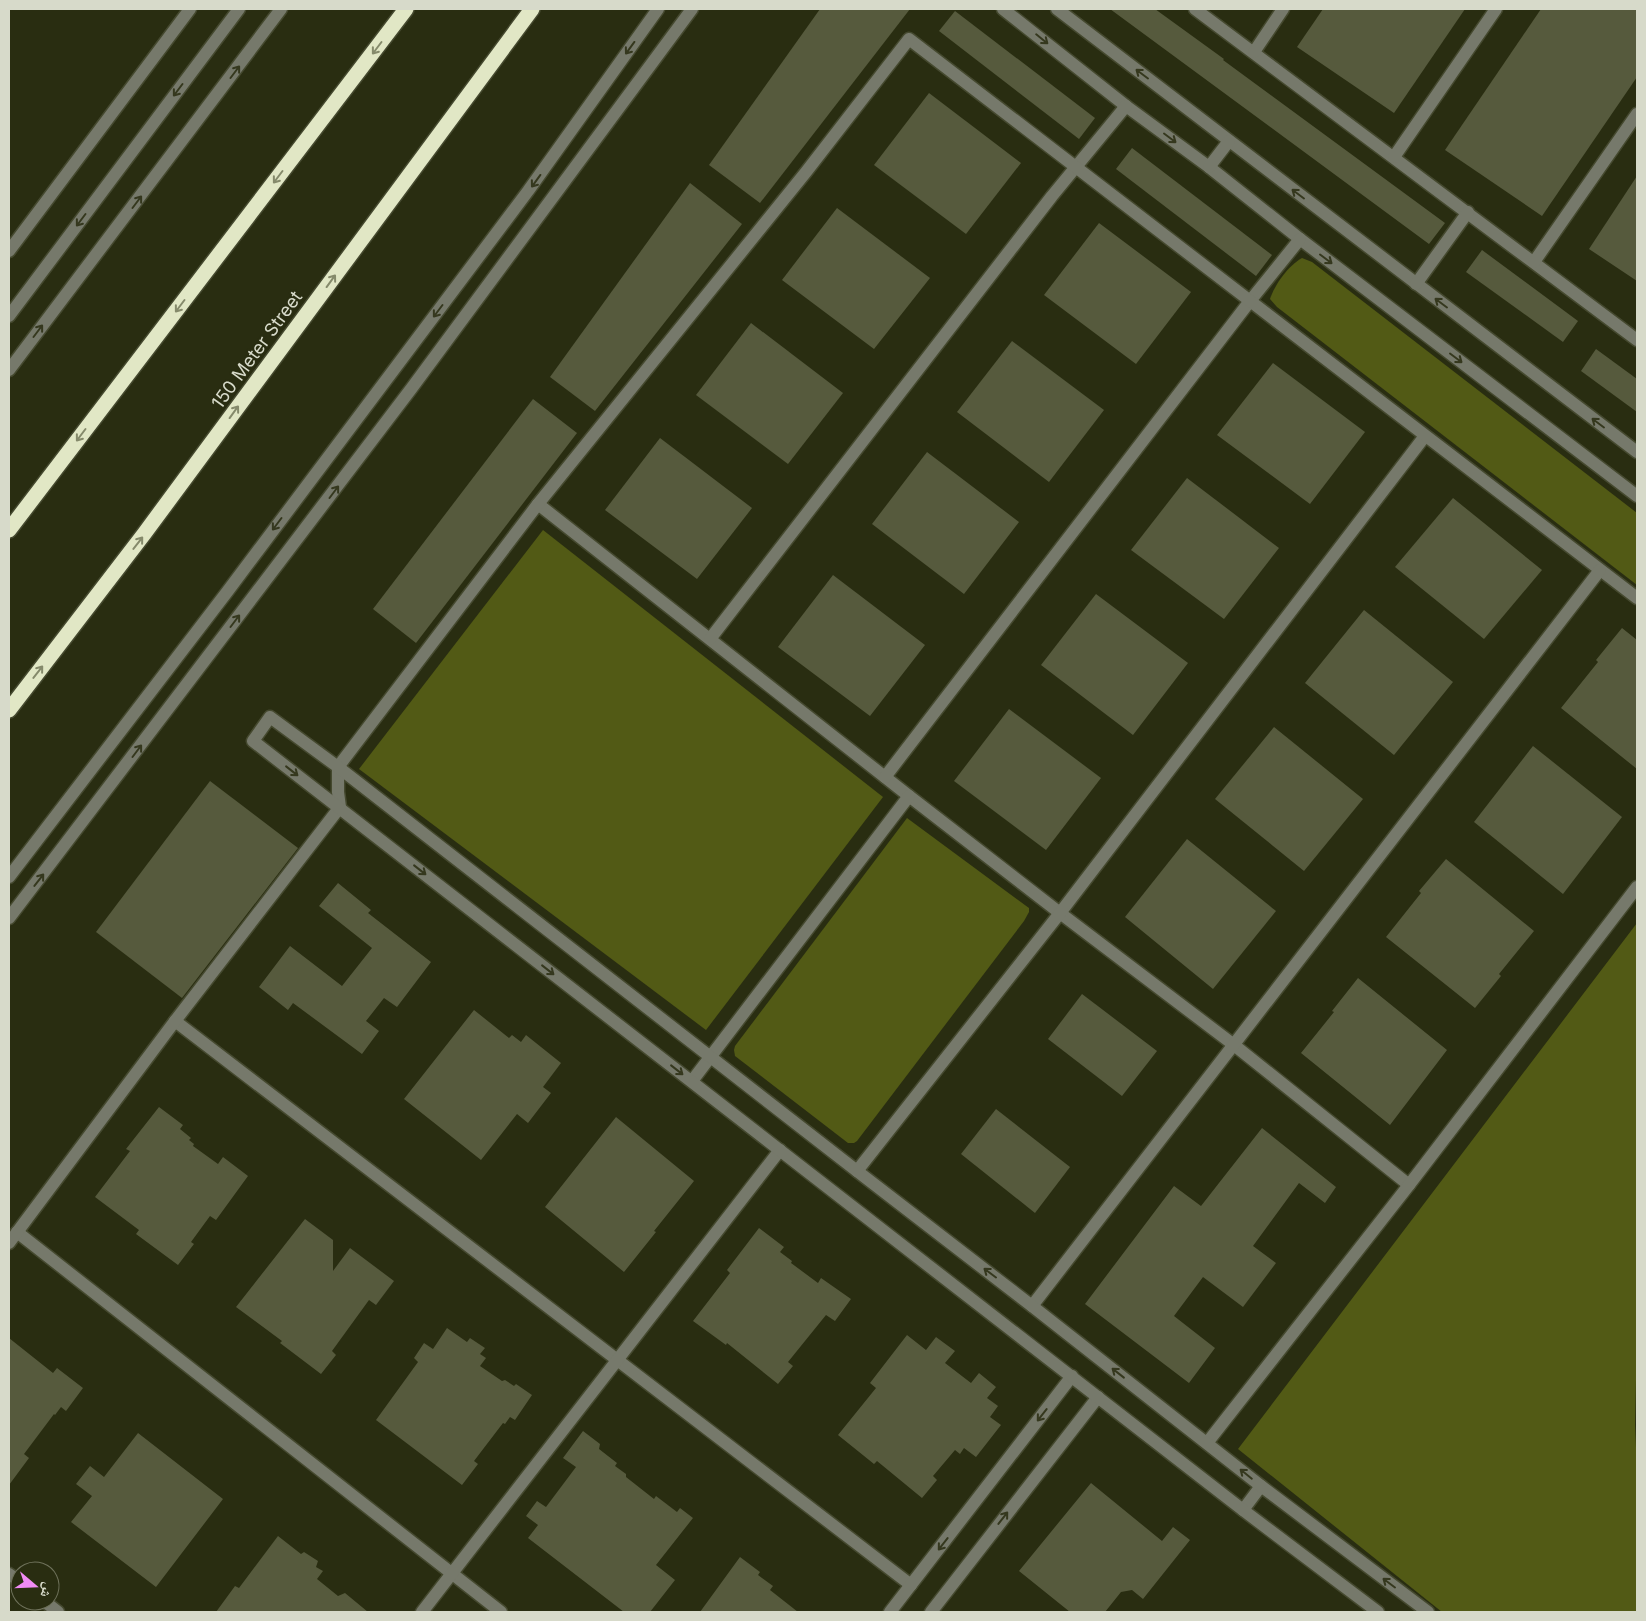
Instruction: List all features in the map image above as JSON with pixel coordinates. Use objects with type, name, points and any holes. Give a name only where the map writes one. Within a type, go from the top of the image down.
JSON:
[{"type":"highway","points":[[9,530],[406,9]]},
{"type":"highway","name":"150 Meter Street","points":[[9,710],[144,534],[532,9]]},
{"type":"street","points":[[9,251],[190,9]]},
{"type":"street","points":[[9,316],[239,9]]},
{"type":"street","points":[[9,370],[281,9]]},
{"type":"street","points":[[9,877],[233,584],[522,199],[658,9]]},
{"type":"street","points":[[9,918],[411,390],[692,9]]},
{"type":"street","points":[[1004,9],[1126,106],[1637,496]]},
{"type":"street","points":[[1195,9],[1637,340]]},
{"type":"street","points":[[1254,52],[1283,9]]},
{"type":"street","points":[[1394,158],[1496,9]]},
{"type":"street","points":[[1064,11],[1229,141],[1637,452]]},
{"type":"street","points":[[9,1242],[175,1020],[340,807],[338,767],[538,504],[806,172],[909,39],[1637,598]]},
{"type":"street","points":[[710,640],[1052,196],[1126,106]]},
{"type":"street","points":[[1534,262],[1637,114]]},
{"type":"street","points":[[1209,168],[1229,141]]},
{"type":"street","points":[[1416,284],[1468,212]]},
{"type":"street","points":[[885,777],[1250,301],[1300,239]]},
{"type":"street","points":[[857,1171],[1060,913],[1426,436]]},
{"type":"street","points":[[538,504],[909,796],[1234,1044],[1409,1184]]},
{"type":"street","points":[[1032,1306],[1600,570]]},
{"type":"street","points":[[1378,1612],[1243,1510],[253,741],[270,716],[1032,1306],[1261,1486],[1428,1612]]},
{"type":"street","points":[[692,1081],[909,796]]},
{"type":"street","points":[[1207,1443],[1637,887]]},
{"type":"street","points":[[175,1020],[911,1585]]},
{"type":"street","points":[[422,1612],[780,1150]]},
{"type":"street","points":[[17,1232],[501,1612]]},
{"type":"street","points":[[890,1612],[1072,1376]]},
{"type":"street","points":[[937,1610],[1098,1397]]},
{"type":"street","points":[[1243,1510],[1261,1486]]},
{"type":"green space","points":[[1302,258],[1312,262],[1637,513],[1637,585],[1277,307],[1270,299],[1275,287],[1287,271]]},
{"type":"green space","points":[[543,530],[883,797],[706,1030],[359,769]]},
{"type":"green space","points":[[907,818],[1029,908],[1029,912],[857,1141],[848,1143],[735,1056],[734,1050],[735,1046]]},
{"type":"green space","points":[[1637,923],[1637,1335],[1635,1425],[1637,1470],[1637,1612],[1442,1612],[1238,1449]]},
{"type":"building","points":[[820,9],[910,9],[760,203],[709,165]]},
{"type":"building","points":[[1110,9],[1155,9],[1445,223],[1429,244]]},
{"type":"building","points":[[1323,9],[1465,9],[1394,113],[1297,47]]},
{"type":"building","points":[[1541,9],[1637,9],[1637,77],[1542,216],[1445,150]]},
{"type":"building","points":[[955,11],[1095,118],[1079,139],[939,31]]},
{"type":"building","points":[[929,93],[1021,163],[966,234],[874,165]]},
{"type":"building","points":[[1132,148],[1272,255],[1256,276],[1116,169]]},
{"type":"building","points":[[1637,176],[1637,281],[1589,249]]},
{"type":"building","points":[[690,183],[742,224],[595,411],[550,377]]},
{"type":"building","points":[[837,208],[930,278],[874,349],[782,280]]},
{"type":"building","points":[[1099,223],[1191,292],[1136,364],[1044,295]]},
{"type":"building","points":[[1482,250],[1578,321],[1563,342],[1466,272]]},
{"type":"building","points":[[751,323],[843,393],[788,464],[696,395]]},
{"type":"building","points":[[1012,341],[1104,410],[1049,482],[957,412]]},
{"type":"building","points":[[1596,349],[1637,379],[1637,412],[1581,371]]},
{"type":"building","points":[[1273,363],[1365,432],[1310,504],[1217,435]]},
{"type":"building","points":[[533,399],[577,433],[416,643],[373,609]]},
{"type":"building","points":[[660,438],[752,508],[697,579],[605,510]]},
{"type":"building","points":[[927,452],[1019,522],[964,594],[872,524]]},
{"type":"building","points":[[1187,478],[1279,548],[1224,619],[1131,550]]},
{"type":"building","points":[[1453,498],[1542,570],[1484,639],[1395,567]]},
{"type":"building","points":[[833,575],[925,645],[870,716],[778,647]]},
{"type":"building","points":[[1096,594],[1188,663],[1133,735],[1041,665]]},
{"type":"building","points":[[1364,610],[1453,682],[1394,755],[1305,683]]},
{"type":"building","points":[[1622,628],[1637,640],[1637,769],[1561,708],[1598,662],[1596,660]]},
{"type":"building","points":[[1009,709],[1101,778],[1046,850],[954,781]]},
{"type":"building","points":[[1274,727],[1363,799],[1304,871],[1215,799]]},
{"type":"building","points":[[1533,746],[1622,817],[1563,894],[1474,822]]},
{"type":"building","points":[[210,781],[298,848],[182,998],[96,932]]},
{"type":"building","points":[[1187,839],[1276,911],[1213,989],[1125,917]]},
{"type":"building","points":[[1446,859],[1534,931],[1499,974],[1501,976],[1475,1008],[1386,937],[1421,893],[1419,891]]},
{"type":"building","points":[[338,883],[371,910],[368,913],[431,962],[397,1007],[384,998],[366,1021],[379,1031],[362,1054],[293,1003],[288,1010],[259,987],[290,946],[342,986],[372,948],[319,906]]},
{"type":"building","points":[[1358,978],[1447,1050],[1390,1125],[1301,1053]]},
{"type":"building","points":[[1082,994],[1157,1051],[1122,1096],[1048,1039]]},
{"type":"building","points":[[474,1010],[509,1038],[512,1035],[521,1042],[526,1035],[561,1063],[543,1087],[551,1093],[528,1123],[517,1114],[481,1160],[404,1099]]},
{"type":"building","points":[[159,1107],[183,1125],[180,1129],[191,1138],[189,1140],[194,1144],[193,1146],[218,1164],[223,1157],[248,1176],[216,1220],[210,1216],[191,1242],[194,1244],[178,1265],[136,1234],[139,1230],[95,1197],[130,1151],[126,1149]]},
{"type":"building","points":[[996,1109],[1070,1167],[1035,1213],[961,1154]]},
{"type":"building","points":[[616,1117],[694,1181],[624,1272],[545,1207]]},
{"type":"building","points":[[1262,1128],[1336,1187],[1325,1203],[1299,1183],[1253,1246],[1276,1263],[1243,1307],[1203,1277],[1174,1316],[1215,1348],[1189,1383],[1085,1304],[1174,1186],[1201,1206]]},
{"type":"building","points":[[305,1219],[333,1240],[333,1271],[350,1248],[394,1281],[376,1305],[369,1300],[332,1351],[336,1355],[321,1374],[280,1343],[282,1341],[236,1307]]},
{"type":"building","points":[[759,1228],[784,1247],[780,1252],[792,1261],[791,1263],[818,1283],[821,1278],[851,1299],[835,1321],[826,1315],[788,1362],[793,1366],[778,1384],[727,1343],[726,1345],[693,1321],[730,1273],[727,1270]]},
{"type":"building","points":[[447,1328],[467,1342],[470,1338],[485,1348],[480,1354],[486,1358],[480,1366],[502,1381],[505,1380],[514,1386],[516,1384],[532,1395],[515,1420],[510,1417],[505,1424],[503,1423],[474,1461],[478,1464],[462,1485],[376,1420],[418,1362],[414,1358],[424,1343],[433,1349]]},
{"type":"building","points":[[907,1335],[926,1350],[936,1337],[955,1351],[945,1363],[971,1383],[979,1373],[996,1387],[987,1398],[998,1406],[990,1417],[1001,1425],[976,1457],[964,1448],[960,1454],[955,1450],[933,1476],[937,1480],[922,1498],[877,1461],[874,1464],[838,1435],[876,1388],[870,1383]]},
{"type":"building","points":[[9,1338],[53,1373],[57,1368],[83,1388],[66,1411],[61,1407],[54,1414],[24,1454],[29,1458],[9,1485]]},
{"type":"building","points":[[583,1431],[600,1444],[599,1449],[617,1463],[615,1466],[626,1474],[626,1477],[654,1499],[656,1496],[677,1512],[680,1508],[693,1518],[656,1565],[675,1580],[650,1612],[624,1612],[528,1538],[538,1525],[526,1516],[537,1501],[546,1507],[576,1467],[563,1458]]},
{"type":"building","points":[[138,1433],[223,1499],[156,1587],[71,1522],[92,1496],[76,1484],[90,1466],[104,1477]]},
{"type":"building","points":[[1091,1483],[1162,1541],[1173,1527],[1190,1540],[1143,1599],[1132,1590],[1121,1592],[1105,1612],[1070,1612],[1019,1571]]},
{"type":"building","points":[[278,1536],[301,1554],[304,1552],[318,1561],[316,1567],[323,1571],[317,1579],[338,1596],[345,1593],[368,1612],[216,1612],[235,1586],[239,1588]]},
{"type":"building","points":[[740,1557],[760,1572],[758,1575],[773,1586],[770,1590],[798,1612],[700,1612]]}]
